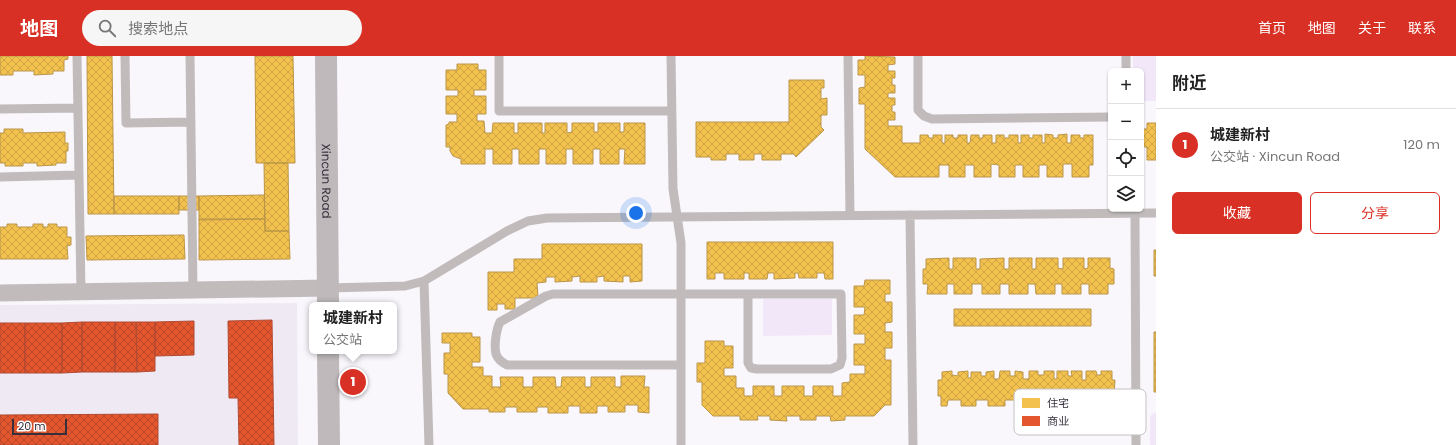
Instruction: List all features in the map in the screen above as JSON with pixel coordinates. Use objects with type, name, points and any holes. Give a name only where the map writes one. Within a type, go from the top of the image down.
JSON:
[{"type":"street","name":"Xincun Road","points":[[326,56],[328,297]]},
{"type":"street","points":[[0,293],[193,290],[328,297]]},
{"type":"street","points":[[328,354],[329,445]]},
{"type":"lane","points":[[78,56],[81,292]]},
{"type":"lane","points":[[125,56],[126,123],[191,122]]},
{"type":"lane","points":[[190,56],[193,290]]},
{"type":"lane","points":[[499,56],[499,111],[672,111]]},
{"type":"lane","points":[[671,56],[673,189],[681,243],[681,445]]},
{"type":"lane","points":[[848,56],[850,216]]},
{"type":"lane","points":[[918,56],[918,110],[924,116],[932,119],[1108,117]]},
{"type":"lane","points":[[1126,56],[1126,68]]},
{"type":"lane","points":[[0,109],[78,108]]},
{"type":"lane","points":[[0,177],[79,176]]},
{"type":"lane","points":[[328,297],[405,286],[424,281],[507,231],[528,221],[546,218],[1130,212],[1156,213]]},
{"type":"lane","points":[[1130,212],[1135,389]]},
{"type":"lane","points":[[910,215],[912,445]]},
{"type":"lane","points":[[424,281],[429,445]]},
{"type":"lane","points":[[681,365],[508,365],[500,361],[496,354],[496,329],[500,322],[546,296],[553,294],[748,294],[842,294],[842,358],[840,365],[831,369],[751,368],[748,363],[748,294]]},
{"type":"lane","points":[[1136,435],[1136,445]]},
{"type":"shaded area","points":[[1133,56],[1156,56],[1156,101],[1144,101],[1144,68],[1133,68]]},
{"type":"shaded area","points":[[763,299],[832,299],[832,335],[763,336]]},
{"type":"shaded area","points":[[297,303],[298,445],[0,445],[0,305]]},
{"type":"shaded area","points":[[1156,412],[1156,445],[1150,445],[1150,416]]},
{"type":"building: 住宅","points":[[0,56],[68,56],[68,59],[64,60],[64,71],[53,71],[53,74],[34,75],[34,71],[13,71],[13,75],[0,75]]},
{"type":"building: 住宅","points":[[87,56],[112,56],[114,214],[88,214]]},
{"type":"building: 住宅","points":[[255,56],[293,56],[295,163],[256,163]]},
{"type":"building: 住宅","points":[[865,56],[895,57],[895,64],[888,65],[888,71],[895,71],[895,78],[892,78],[892,85],[895,85],[895,93],[888,93],[888,98],[895,98],[895,105],[892,105],[892,112],[895,112],[895,120],[888,120],[888,126],[902,126],[902,143],[920,143],[920,135],[928,135],[929,138],[933,138],[933,135],[942,135],[942,143],[945,143],[945,135],[953,135],[953,138],[958,138],[958,135],[967,135],[967,143],[970,143],[971,135],[979,135],[979,138],[983,138],[983,135],[992,135],[992,143],[996,143],[996,135],[1004,135],[1004,138],[1009,138],[1009,135],[1018,135],[1018,143],[1021,143],[1021,135],[1029,135],[1029,138],[1033,138],[1033,135],[1042,135],[1042,143],[1045,143],[1045,134],[1053,135],[1053,138],[1058,138],[1058,135],[1067,134],[1067,143],[1071,143],[1071,135],[1080,135],[1080,138],[1084,138],[1084,135],[1093,135],[1093,165],[1089,165],[1089,177],[1072,177],[1072,164],[1063,164],[1063,177],[1047,177],[1047,165],[1039,165],[1039,177],[1023,177],[1023,165],[1015,165],[1015,177],[999,177],[999,165],[991,164],[991,177],[974,177],[974,165],[965,165],[965,177],[949,177],[949,165],[939,165],[939,177],[895,177],[865,149],[865,104],[859,104],[859,88],[865,87],[865,75],[858,75],[858,60],[865,60]]},
{"type":"building: 住宅","points":[[457,64],[478,64],[478,70],[486,70],[486,90],[474,90],[474,96],[486,96],[486,114],[477,114],[477,121],[484,121],[485,133],[492,133],[493,123],[514,123],[514,133],[518,133],[518,123],[542,123],[542,133],[545,133],[545,123],[567,123],[567,133],[572,132],[572,123],[594,123],[594,132],[598,132],[598,123],[620,123],[620,132],[624,132],[624,123],[645,123],[645,164],[624,164],[625,149],[619,149],[619,164],[600,164],[600,149],[593,149],[593,164],[573,164],[573,149],[566,149],[566,164],[546,164],[546,149],[539,149],[539,164],[519,164],[519,149],[512,149],[512,164],[493,164],[493,149],[485,149],[485,164],[461,164],[461,159],[453,156],[450,151],[450,147],[446,147],[446,125],[449,124],[449,122],[457,122],[457,114],[446,114],[446,96],[458,96],[458,90],[446,90],[446,70],[457,70]]},
{"type":"building: 住宅","points":[[789,80],[824,80],[824,88],[821,88],[821,99],[827,98],[827,115],[821,115],[821,127],[824,130],[796,157],[794,154],[781,154],[781,160],[762,160],[762,154],[754,154],[754,160],[739,160],[739,154],[726,154],[726,160],[711,160],[711,157],[696,157],[696,122],[789,122]]},
{"type":"building: 住宅","points":[[1147,123],[1156,123],[1156,160],[1147,160],[1147,147],[1144,147],[1144,129],[1147,129]]},
{"type":"building: 住宅","points":[[4,129],[23,129],[23,133],[65,132],[65,143],[68,143],[66,163],[37,166],[37,163],[23,163],[23,166],[5,166],[5,163],[0,163],[0,133],[4,133]]},
{"type":"building: 住宅","points":[[264,163],[288,163],[289,231],[265,231]]},
{"type":"building: 住宅","points":[[264,195],[265,219],[199,220],[199,196]]},
{"type":"building: 住宅","points":[[114,196],[179,196],[179,214],[114,214]]},
{"type":"building: 住宅","points":[[179,196],[199,196],[199,210],[179,210]]},
{"type":"building: 住宅","points":[[199,219],[265,219],[265,231],[289,231],[290,259],[199,260]]},
{"type":"building: 住宅","points":[[7,224],[17,224],[17,227],[33,227],[33,224],[43,224],[43,227],[48,227],[48,224],[57,224],[57,227],[67,227],[67,237],[71,237],[71,245],[67,246],[68,259],[0,259],[0,227],[7,227]]},
{"type":"building: 住宅","points":[[184,235],[185,259],[87,260],[86,236]]},
{"type":"building: 住宅","points":[[707,242],[833,242],[833,279],[825,279],[824,273],[817,273],[817,278],[799,278],[798,273],[795,273],[795,278],[774,279],[774,273],[768,273],[767,279],[749,279],[749,273],[744,273],[744,279],[724,279],[724,273],[715,273],[715,279],[707,279]]},
{"type":"building: 住宅","points":[[542,244],[642,244],[642,281],[630,282],[630,276],[623,276],[623,282],[604,281],[604,276],[597,277],[597,282],[580,282],[580,276],[572,277],[572,281],[555,282],[555,277],[546,277],[546,282],[537,283],[538,298],[515,298],[515,309],[505,309],[505,304],[497,304],[497,310],[488,310],[488,272],[514,272],[514,259],[542,259]]},
{"type":"building: 住宅","points":[[1154,250],[1156,250],[1156,276],[1154,276]]},
{"type":"building: 住宅","points":[[949,258],[949,269],[953,269],[953,258],[976,258],[976,269],[980,269],[980,259],[1004,258],[1004,269],[1009,269],[1009,258],[1032,258],[1032,269],[1036,269],[1036,258],[1058,258],[1058,268],[1063,269],[1063,258],[1084,258],[1084,269],[1088,268],[1088,258],[1110,258],[1110,268],[1114,269],[1114,284],[1108,284],[1108,294],[1089,294],[1089,284],[1081,284],[1081,294],[1062,294],[1062,284],[1055,284],[1055,294],[1036,294],[1035,284],[1028,284],[1028,294],[1009,294],[1009,284],[1000,284],[1000,294],[982,294],[982,284],[972,284],[972,294],[954,294],[954,284],[947,284],[947,294],[927,294],[928,284],[923,284],[923,269],[926,269],[926,259]]},
{"type":"building: 住宅","points":[[865,280],[890,280],[890,294],[885,294],[885,302],[892,302],[892,322],[885,323],[885,332],[892,332],[892,348],[885,348],[885,360],[891,360],[891,405],[885,405],[874,416],[845,416],[845,420],[831,421],[830,416],[816,416],[816,420],[800,420],[800,416],[786,416],[787,421],[770,420],[770,416],[757,416],[758,420],[740,420],[740,416],[713,416],[702,405],[702,382],[697,382],[697,363],[705,363],[705,341],[724,341],[724,346],[733,346],[733,368],[724,368],[724,376],[736,376],[736,388],[744,388],[744,396],[753,396],[753,386],[774,386],[774,396],[782,396],[782,386],[804,386],[804,396],[813,396],[813,386],[833,386],[833,396],[842,396],[842,383],[850,382],[850,374],[865,374],[865,365],[854,365],[854,344],[865,344],[865,334],[854,334],[854,315],[864,315],[865,307],[854,307],[854,286],[864,286]]},
{"type":"building: 住宅","points":[[954,309],[1091,309],[1091,326],[954,326]]},
{"type":"building: 住宅","points":[[1154,332],[1156,332],[1156,392],[1154,392]]},
{"type":"building: 住宅","points":[[442,333],[472,333],[472,337],[480,337],[480,362],[472,362],[472,367],[483,367],[483,376],[492,376],[492,387],[501,387],[500,377],[523,377],[523,387],[533,387],[533,377],[555,377],[556,387],[561,387],[562,377],[585,377],[585,387],[591,387],[591,377],[615,377],[615,387],[621,387],[621,376],[645,376],[644,387],[649,387],[649,413],[638,412],[638,405],[625,405],[625,412],[608,412],[608,406],[597,406],[597,413],[580,413],[580,406],[568,406],[568,413],[548,413],[548,407],[537,407],[537,412],[517,412],[517,407],[505,407],[505,412],[489,412],[489,409],[463,409],[448,393],[448,374],[444,374],[444,353],[450,353],[450,343],[442,343]]},
{"type":"building: 住宅","points":[[952,371],[952,375],[958,376],[958,372],[968,371],[968,378],[971,378],[971,372],[981,372],[981,376],[986,376],[986,372],[994,371],[994,379],[999,379],[1000,371],[1010,371],[1010,376],[1015,376],[1015,371],[1023,372],[1023,379],[1029,379],[1029,371],[1038,371],[1038,375],[1044,375],[1044,371],[1054,371],[1054,379],[1057,379],[1057,371],[1068,371],[1068,376],[1072,376],[1071,371],[1082,371],[1082,380],[1086,380],[1086,371],[1096,371],[1097,375],[1101,375],[1101,371],[1112,371],[1112,380],[1115,380],[1114,389],[1014,389],[1014,400],[1005,400],[1005,406],[988,406],[988,400],[976,400],[976,406],[961,406],[961,400],[948,400],[947,406],[941,406],[941,396],[938,396],[938,380],[942,380],[942,372]]},
{"type":"building: 商业","points":[[272,320],[274,445],[239,445],[238,398],[229,398],[228,321]]},
{"type":"building: 商业","points":[[194,321],[194,355],[155,356],[155,322]]},
{"type":"building: 商业","points":[[82,322],[82,372],[62,373],[62,323]]},
{"type":"building: 商业","points":[[82,322],[115,322],[115,372],[82,372]]},
{"type":"building: 商业","points":[[115,322],[136,322],[137,372],[115,372]]},
{"type":"building: 商业","points":[[136,322],[155,322],[155,371],[137,372]]},
{"type":"building: 商业","points":[[0,323],[25,323],[25,373],[0,373]]},
{"type":"building: 商业","points":[[25,323],[62,323],[62,373],[25,373]]},
{"type":"building: 商业","points":[[158,414],[158,445],[0,445],[0,415]]},
{"type":"place","name":"城建新村","points":[[353,382]]}]
